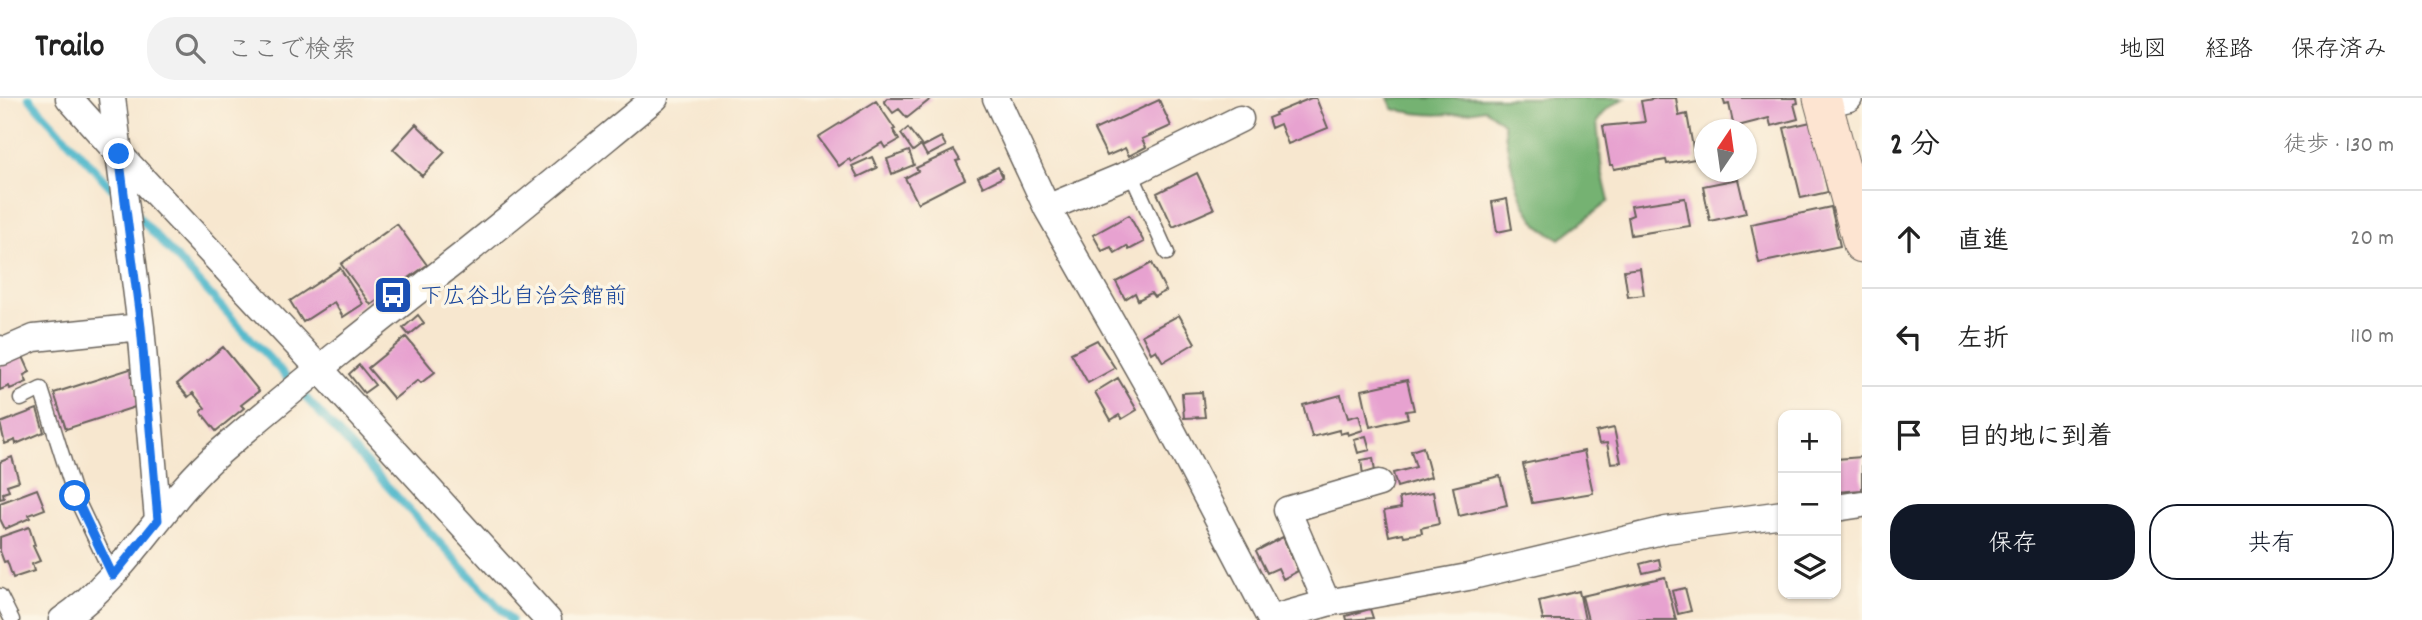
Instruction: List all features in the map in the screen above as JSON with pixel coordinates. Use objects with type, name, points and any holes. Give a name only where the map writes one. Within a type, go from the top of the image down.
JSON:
[{"type":"main road","points":[[1832,100],[1862,244]]},
{"type":"street","points":[[69,98],[320,368],[548,620]]},
{"type":"street","points":[[112,98],[141,327],[158,520]]},
{"type":"street","points":[[62,620],[97,593],[113,576],[183,487],[219,453],[320,368],[655,98]]},
{"type":"street","points":[[996,98],[1047,208],[1155,398],[1271,619],[1327,603],[1468,577],[1666,530],[1778,515]]},
{"type":"street","points":[[1047,208],[1131,173],[1240,119]]},
{"type":"street","points":[[0,349],[2,352],[34,338],[141,327]]},
{"type":"street","points":[[1327,603],[1287,509],[1379,483]]},
{"type":"street","points":[[1841,507],[1862,505]]},
{"type":"lane","points":[[1131,173],[1167,253]]},
{"type":"lane","points":[[20,399],[41,389],[75,496],[113,576]]},
{"type":"lane","points":[[0,596],[12,620]]},
{"type":"green space","points":[[1388,98],[1625,98],[1607,109],[1597,122],[1602,172],[1609,201],[1560,239],[1537,224],[1523,201],[1514,176],[1503,123],[1485,109],[1450,114],[1417,113],[1393,109]]},
{"type":"building","points":[[887,98],[932,98],[907,118],[899,109],[893,113],[884,101]]},
{"type":"building","points":[[1316,98],[1328,128],[1288,144],[1280,124],[1271,128],[1268,118]]},
{"type":"building","points":[[1676,98],[1679,116],[1687,114],[1694,159],[1667,164],[1666,160],[1614,169],[1613,165],[1610,165],[1603,126],[1645,122],[1641,101]]},
{"type":"building","points":[[1723,98],[1797,98],[1798,103],[1794,104],[1798,119],[1771,126],[1769,118],[1757,121],[1732,119],[1729,104],[1725,105]]},
{"type":"building","points":[[1159,100],[1171,126],[1142,139],[1146,147],[1129,156],[1125,148],[1107,156],[1094,130]]},
{"type":"building","points":[[876,101],[895,129],[893,130],[899,140],[885,148],[882,143],[851,162],[849,159],[839,166],[818,137]]},
{"type":"building","points":[[1811,122],[1828,192],[1801,198],[1784,128]]},
{"type":"building","points":[[416,124],[445,152],[422,176],[393,149]]},
{"type":"building","points":[[908,128],[921,145],[913,151],[901,134]]},
{"type":"building","points":[[941,137],[946,146],[927,156],[922,147]]},
{"type":"building","points":[[954,150],[965,179],[918,203],[905,178],[918,171],[916,168]]},
{"type":"building","points":[[909,151],[914,165],[892,174],[887,159]]},
{"type":"building","points":[[872,157],[877,168],[858,177],[852,166]]},
{"type":"building","points":[[998,167],[1003,177],[983,187],[978,177]]},
{"type":"building","points":[[1197,173],[1214,209],[1173,227],[1157,193]]},
{"type":"building","points":[[1739,182],[1746,213],[1710,221],[1703,186]]},
{"type":"building","points":[[1685,198],[1690,226],[1631,235],[1628,217],[1633,215],[1631,206]]},
{"type":"building","points":[[1507,199],[1512,229],[1497,232],[1492,202]]},
{"type":"building","points":[[1831,207],[1840,246],[1759,263],[1751,224]]},
{"type":"building","points":[[1129,215],[1144,242],[1129,250],[1127,246],[1115,253],[1111,247],[1102,251],[1093,235]]},
{"type":"building","points":[[397,224],[427,265],[371,305],[341,264]]},
{"type":"building","points":[[1152,263],[1166,291],[1154,297],[1151,293],[1138,300],[1135,293],[1125,299],[1116,282]]},
{"type":"building","points":[[340,268],[363,304],[343,317],[334,302],[303,322],[290,301]]},
{"type":"building","points":[[1640,268],[1644,295],[1628,297],[1624,270]]},
{"type":"building","points":[[418,315],[424,323],[409,335],[403,328]]},
{"type":"building","points":[[1179,315],[1195,343],[1163,362],[1156,350],[1151,353],[1142,335]]},
{"type":"building","points":[[406,337],[435,372],[421,383],[418,380],[394,399],[368,368]]},
{"type":"building","points":[[1097,340],[1115,368],[1088,383],[1071,353]]},
{"type":"building","points":[[223,347],[259,391],[241,405],[244,408],[216,431],[201,412],[205,408],[193,393],[188,397],[177,384]]},
{"type":"building","points":[[21,352],[30,372],[24,375],[27,382],[0,390],[0,361]]},
{"type":"building","points":[[359,365],[375,385],[364,393],[349,374]]},
{"type":"building","points":[[133,368],[138,406],[66,429],[54,393]]},
{"type":"building","points":[[1118,378],[1137,410],[1122,419],[1119,415],[1111,420],[1095,392]]},
{"type":"building","points":[[1407,380],[1414,410],[1406,411],[1408,418],[1370,427],[1362,390]]},
{"type":"building","points":[[1202,392],[1205,417],[1184,418],[1182,393]]},
{"type":"building","points":[[1341,395],[1348,418],[1359,415],[1363,430],[1348,435],[1347,432],[1340,434],[1339,430],[1312,437],[1303,405]]},
{"type":"building","points":[[37,409],[44,432],[16,444],[15,440],[5,444],[0,423]]},
{"type":"building","points":[[1614,428],[1621,462],[1611,463],[1607,443],[1599,444],[1596,432]]},
{"type":"building","points":[[1366,436],[1370,450],[1358,453],[1354,439]]},
{"type":"building","points":[[1423,447],[1431,477],[1397,487],[1393,473],[1416,467],[1411,451]]},
{"type":"building","points":[[1584,451],[1593,493],[1532,503],[1523,464]]},
{"type":"building","points":[[12,457],[19,481],[7,485],[9,491],[3,493],[4,498],[0,499],[0,462]]},
{"type":"building","points":[[1862,457],[1862,490],[1841,492],[1841,459]]},
{"type":"building","points":[[1373,458],[1375,472],[1363,475],[1361,460]]},
{"type":"building","points":[[1500,476],[1507,505],[1459,516],[1453,487]]},
{"type":"building","points":[[37,489],[45,509],[5,529],[0,519],[0,503]]},
{"type":"building","points":[[1433,492],[1439,524],[1421,528],[1422,533],[1389,536],[1384,511],[1401,508],[1399,498]]},
{"type":"building","points":[[29,527],[40,561],[32,564],[34,571],[13,578],[0,551],[0,537]]},
{"type":"building","points":[[1283,537],[1298,571],[1283,579],[1278,568],[1267,573],[1256,551]]},
{"type":"building","points":[[1659,559],[1661,569],[1643,573],[1640,564]]},
{"type":"building","points":[[1665,577],[1676,620],[1588,620],[1582,596]]},
{"type":"building","points":[[1685,588],[1691,611],[1678,614],[1672,591]]},
{"type":"building","points":[[1579,591],[1585,620],[1543,620],[1539,601]]},
{"type":"building","points":[[1370,609],[1373,618],[1347,620],[1346,616]]},
{"type":"waterway","points":[[29,98],[117,194]]},
{"type":"waterway","points":[[135,213],[511,620]]},
{"type":"place","name":"下広谷北自治会館前","points":[[393,295]]},
{"type":"route","points":[[75,496],[113,576],[158,520],[141,327],[119,154]]}]
